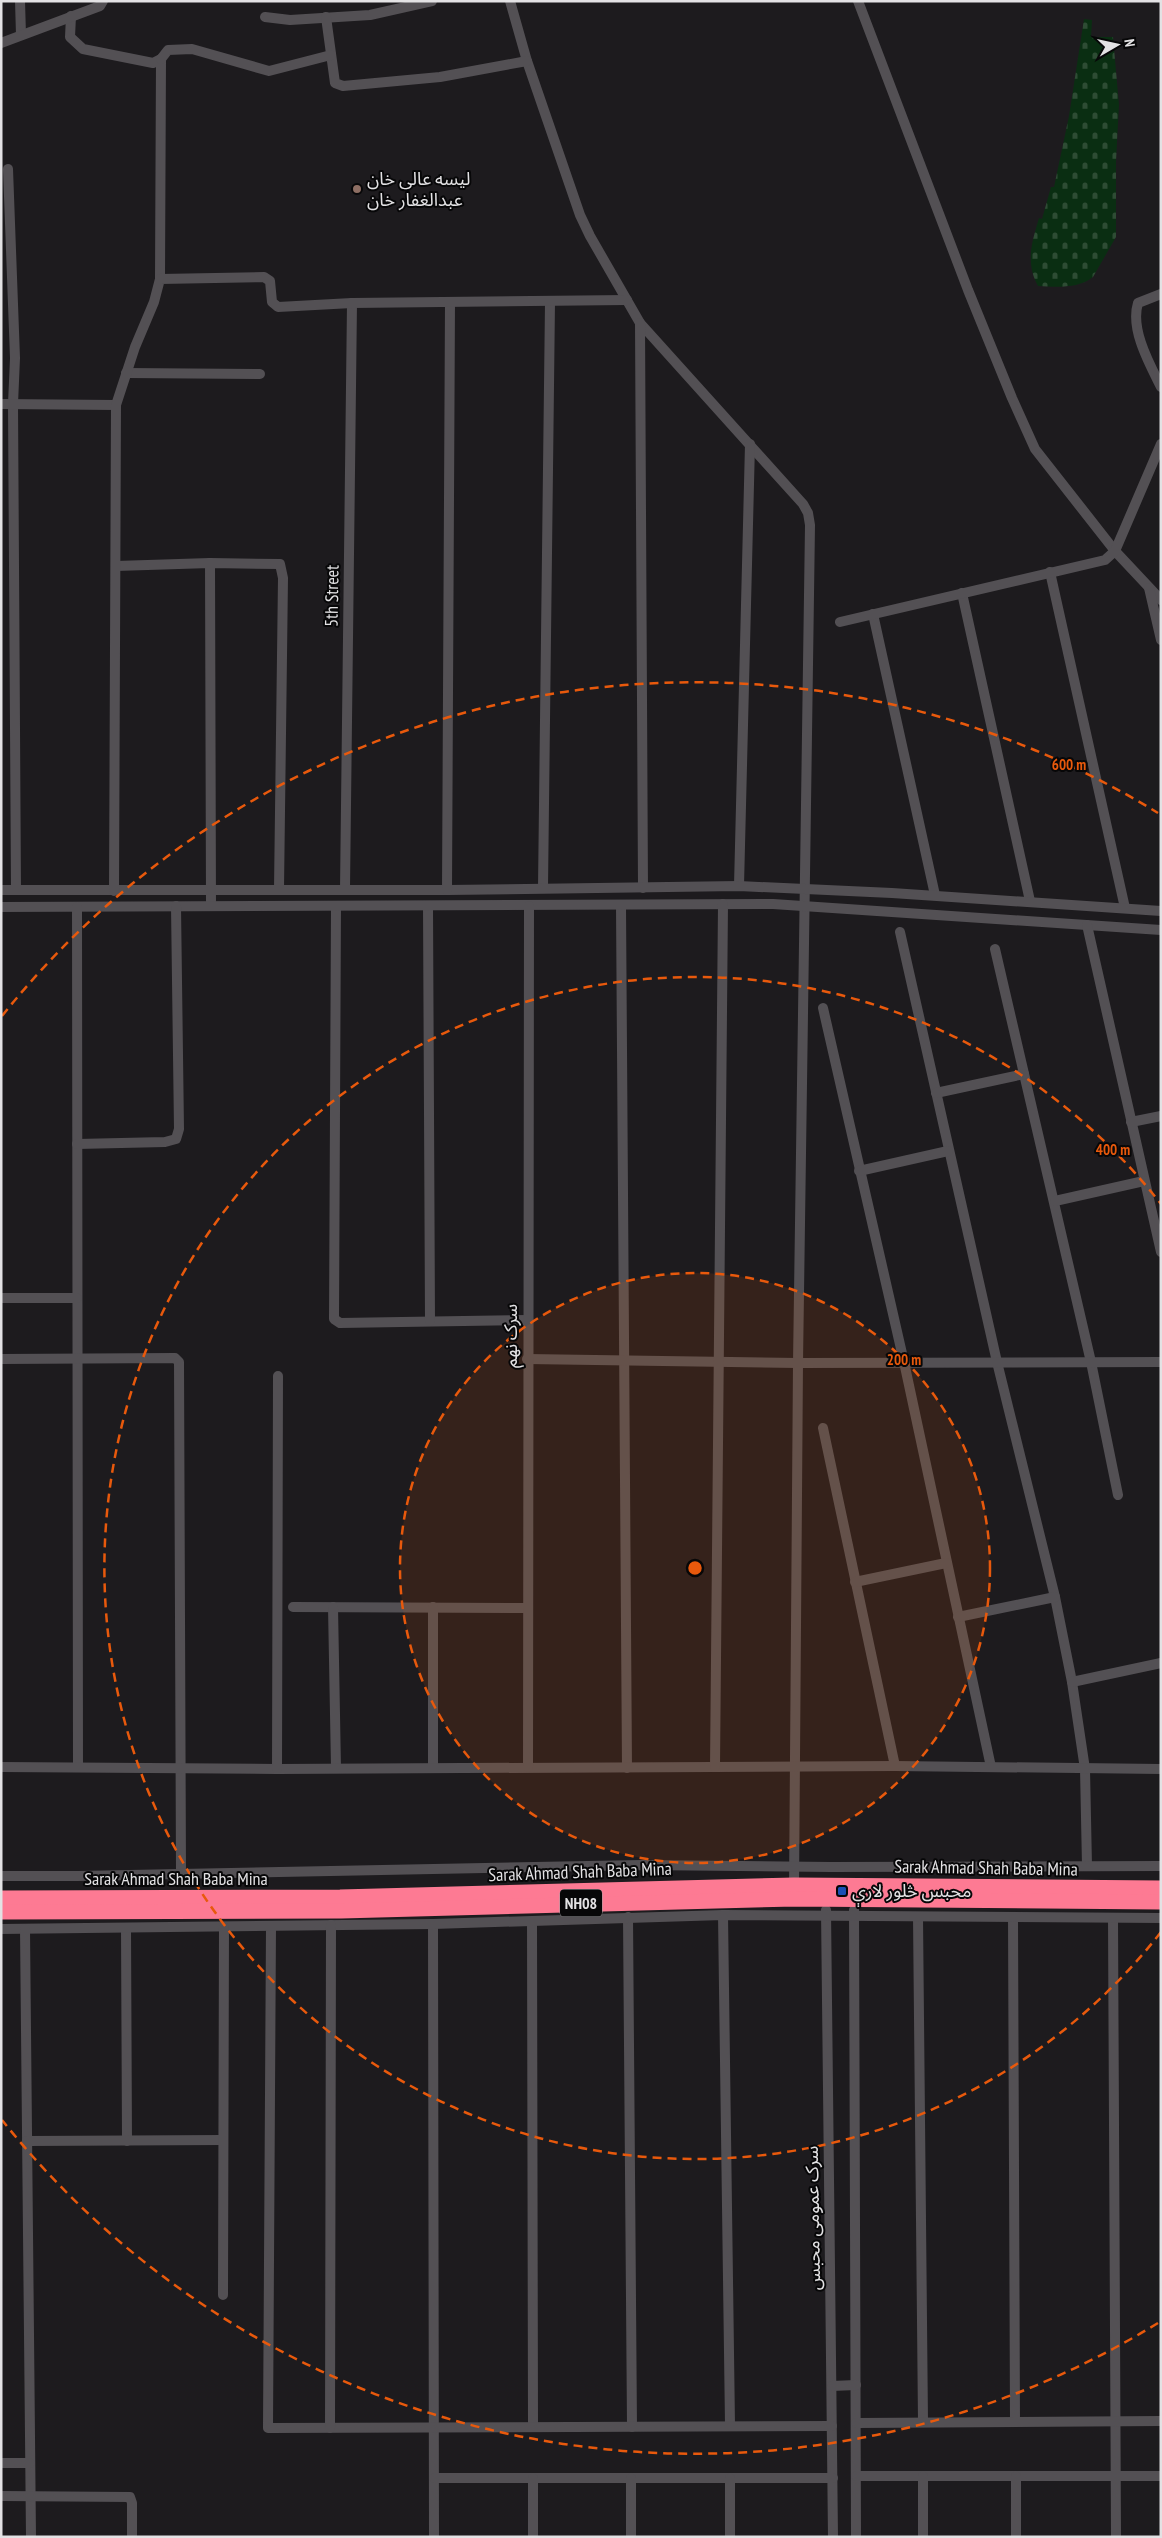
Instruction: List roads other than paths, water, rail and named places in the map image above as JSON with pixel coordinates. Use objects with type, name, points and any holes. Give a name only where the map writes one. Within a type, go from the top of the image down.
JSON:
[{"type":"highway","name":"Sarak Ahmad Shah Baba Mina","points":[[1,1898],[350,1897],[587,1889],[794,1892],[1161,1888]]},
{"type":"highway","name":"NH08","points":[[1,1912],[341,1911],[794,1892],[826,1899],[1161,1902]]},
{"type":"street","points":[[20,1],[21,35]]},
{"type":"street","points":[[1,43],[100,6],[103,1]]},
{"type":"street","points":[[265,17],[290,20],[370,15],[432,1]]},
{"type":"street","points":[[510,1],[528,62],[580,215],[640,323],[803,504],[808,513],[810,526],[798,1362],[794,1892]]},
{"type":"street","points":[[858,1],[968,290],[1035,449],[1115,550],[1161,600]]},
{"type":"street","points":[[71,16],[70,36],[83,49],[153,63],[161,59],[168,50],[192,49],[269,71],[331,55]]},
{"type":"street","points":[[326,17],[335,83],[344,86],[440,77],[528,62]]},
{"type":"street","points":[[114,891],[116,405],[126,373],[154,302],[160,279],[161,59]]},
{"type":"street","points":[[8,169],[15,358],[13,404],[16,890]]},
{"type":"street","points":[[160,279],[264,277],[270,281],[272,302],[278,307],[450,302],[627,300]]},
{"type":"street","points":[[1161,294],[1138,303],[1134,315],[1138,334],[1161,387]]},
{"type":"street","points":[[447,890],[450,302]]},
{"type":"street","points":[[544,888],[550,302]]},
{"type":"street","name":"5th Street","points":[[344,889],[352,304]]},
{"type":"street","points":[[640,323],[643,888]]},
{"type":"street","points":[[126,373],[260,374]]},
{"type":"street","points":[[1,404],[116,405]]},
{"type":"street","points":[[739,886],[750,444]]},
{"type":"street","points":[[840,622],[1105,560],[1115,550],[1161,444]]},
{"type":"street","points":[[116,566],[210,563],[280,564],[283,578],[279,889]]},
{"type":"street","points":[[210,563],[211,906]]},
{"type":"street","points":[[1050,572],[1125,908]]},
{"type":"street","points":[[1149,587],[1161,640]]},
{"type":"street","points":[[962,593],[1030,902]]},
{"type":"street","points":[[873,614],[935,895]]},
{"type":"street","points":[[1,890],[447,890],[739,886],[935,895],[1161,911]]},
{"type":"street","points":[[715,1767],[723,904]]},
{"type":"street","points":[[1,907],[621,906],[723,904],[805,906],[1161,930]]},
{"type":"street","points":[[77,1144],[166,1142],[176,1139],[179,1129],[176,906]]},
{"type":"street","points":[[336,906],[334,1318],[340,1323],[527,1320]]},
{"type":"street","points":[[428,906],[430,1321]]},
{"type":"street","name":"سرک نهم","points":[[528,1767],[527,1320],[529,906]]},
{"type":"street","points":[[621,906],[623,1361],[628,1768]]},
{"type":"street","points":[[77,907],[78,1767]]},
{"type":"street","points":[[1088,925],[1161,1252]]},
{"type":"street","points":[[900,932],[997,1362],[1055,1596],[1072,1682],[1085,1769],[1087,1866]]},
{"type":"street","points":[[995,949],[1055,1201],[1118,1495]]},
{"type":"street","points":[[823,1008],[904,1362],[991,1768]]},
{"type":"street","points":[[936,1093],[1024,1074]]},
{"type":"street","points":[[1131,1122],[1161,1116]]},
{"type":"street","points":[[859,1171],[948,1151]]},
{"type":"street","points":[[1055,1201],[1144,1181]]},
{"type":"street","points":[[1,1298],[77,1298]]},
{"type":"street","points":[[1,1360],[175,1358],[179,1362],[181,1875]]},
{"type":"street","points":[[527,1359],[719,1362],[1161,1362]]},
{"type":"street","points":[[277,1769],[278,1376]]},
{"type":"street","points":[[823,1428],[895,1766]]},
{"type":"street","points":[[856,1582],[946,1563]]},
{"type":"street","points":[[958,1617],[1055,1596]]},
{"type":"street","points":[[333,1607],[336,1768]]},
{"type":"street","points":[[433,1607],[434,1767]]},
{"type":"street","points":[[293,1608],[527,1608]]},
{"type":"street","points":[[1072,1682],[1161,1663]]},
{"type":"street","points":[[1,1767],[277,1769],[895,1766],[1161,1769]]},
{"type":"street","points":[[1,1876],[181,1875],[641,1865],[1161,1866]]},
{"type":"street","name":"سرک عمومی محبس","points":[[826,1899],[833,2537]]},
{"type":"street","points":[[855,1899],[856,2537]]},
{"type":"street","points":[[722,1915],[730,2425]]},
{"type":"street","points":[[1,1929],[433,1924],[722,1915],[1161,1918]]},
{"type":"street","points":[[628,1917],[632,2427]]},
{"type":"street","points":[[918,1917],[923,2422]]},
{"type":"street","points":[[1014,1918],[1016,2422]]},
{"type":"street","points":[[1113,1918],[1116,2537]]},
{"type":"street","points":[[532,1922],[533,2427]]},
{"type":"street","points":[[433,1924],[434,2537]]},
{"type":"street","points":[[330,2428],[331,1925]]},
{"type":"street","points":[[271,1926],[268,2428],[832,2426]]},
{"type":"street","points":[[223,2295],[224,1927]]},
{"type":"street","points":[[126,1928],[127,2141]]},
{"type":"street","points":[[26,1929],[31,2537]]},
{"type":"street","points":[[28,2141],[223,2140]]},
{"type":"street","points":[[832,2386],[856,2385]]},
{"type":"street","points":[[856,2423],[1161,2421]]},
{"type":"street","points":[[1,2463],[30,2463]]},
{"type":"street","points":[[856,2476],[1161,2476]]},
{"type":"street","points":[[923,2476],[923,2537]]},
{"type":"street","points":[[1016,2476],[1016,2537]]},
{"type":"street","points":[[434,2478],[833,2478]]},
{"type":"street","points":[[533,2478],[533,2537]]},
{"type":"street","points":[[631,2478],[631,2537]]},
{"type":"street","points":[[730,2478],[730,2537]]},
{"type":"street","points":[[1,2496],[130,2497],[132,2503],[132,2537]]},
{"type":"place","name":"لیسه عالی خان عبدالغفار خان","points":[[357,189]]},
{"type":"place","name":"محبس څلور لارې","points":[[842,1891]]}]
